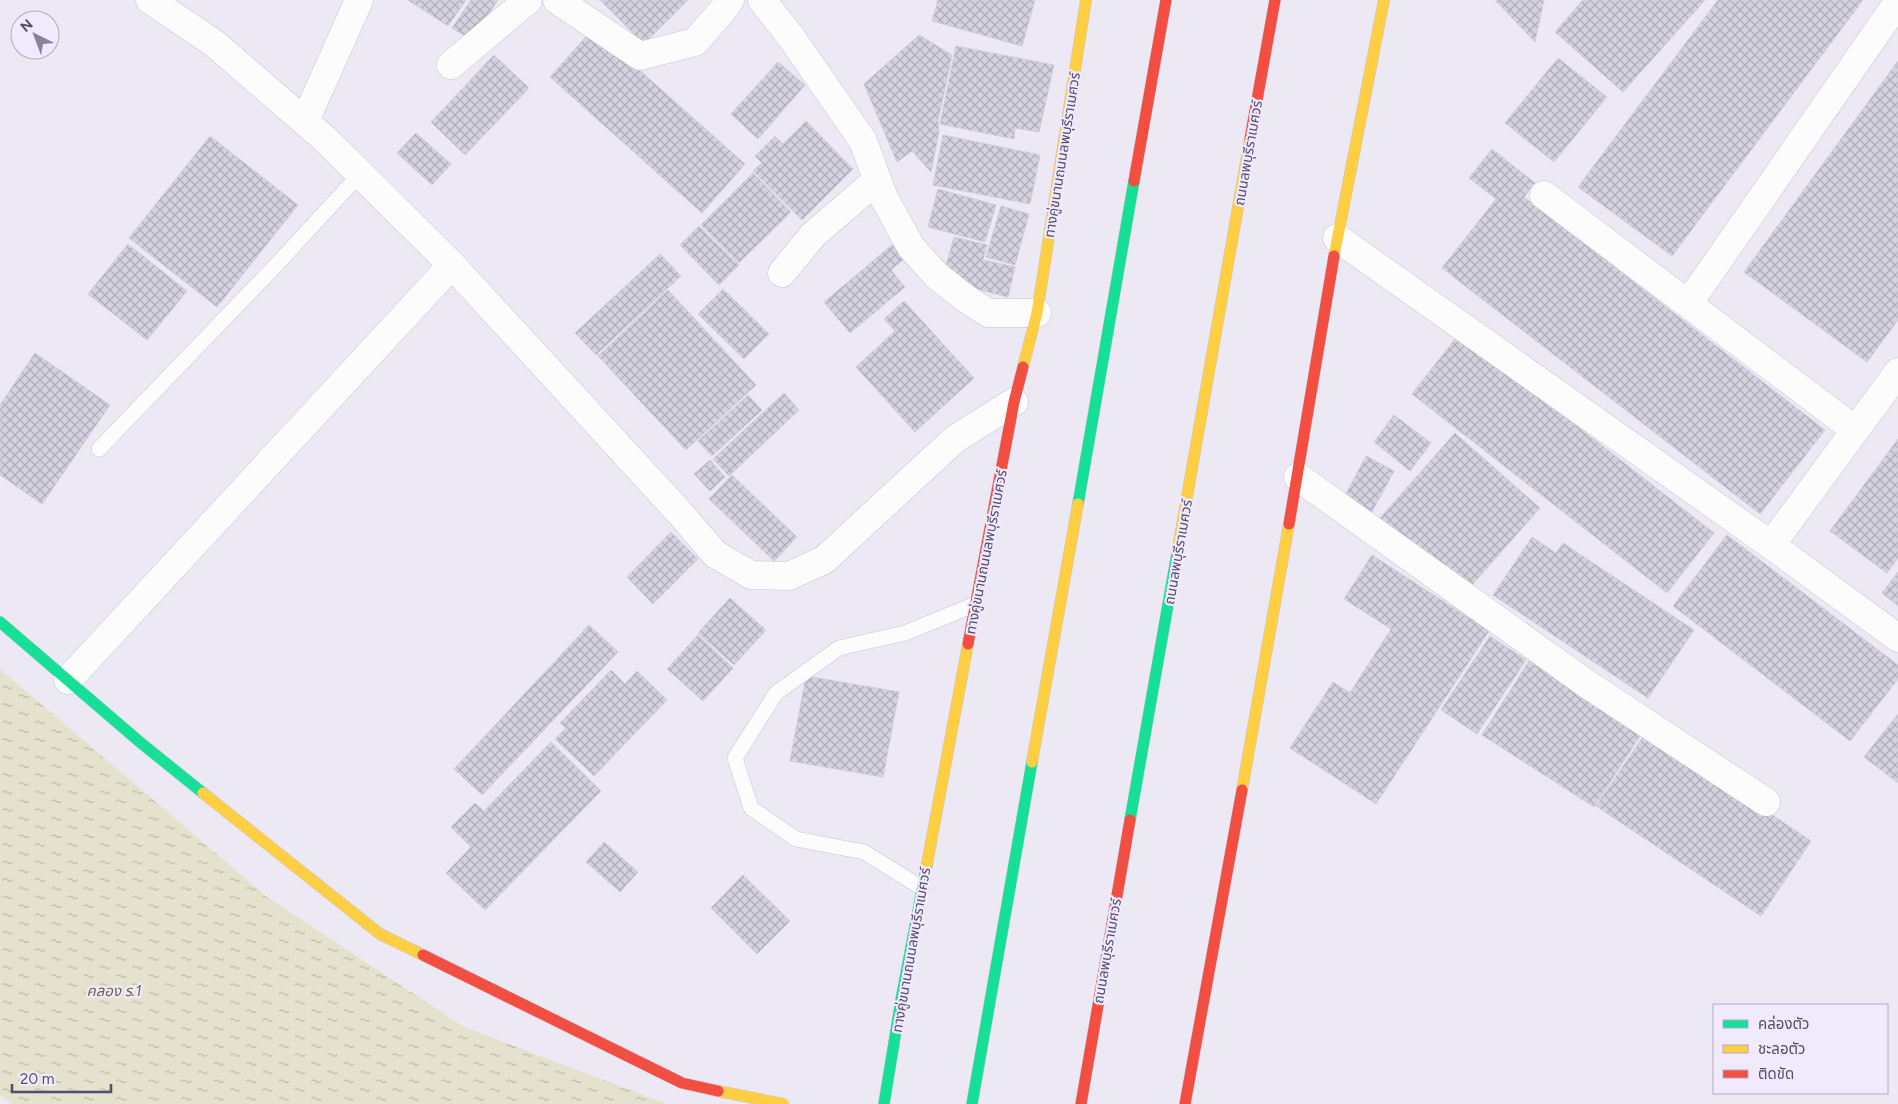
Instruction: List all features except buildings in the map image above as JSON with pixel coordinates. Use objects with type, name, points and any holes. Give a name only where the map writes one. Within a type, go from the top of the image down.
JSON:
[{"type":"main road","name":"ทางคู่ขนานถนนลพบุรีราเมศวร์","points":[[884,1104],[901,1000],[1014,402],[1037,313],[1086,0]]},
{"type":"main road","points":[[972,1104],[1166,0]]},
{"type":"main road","name":"ถนนลพบุรีราเมศวร์","points":[[1081,1104],[1275,0]]},
{"type":"main road","points":[[1185,1104],[1298,477],[1337,238],[1384,0]]},
{"type":"main road","points":[[0,622],[149,749],[380,934],[682,1082],[784,1104]]},
{"type":"street","points":[[305,121],[359,0]]},
{"type":"street","points":[[451,65],[528,0]]},
{"type":"street","points":[[556,0],[640,56],[694,42],[724,10],[730,0]]},
{"type":"street","points":[[762,0],[791,37],[863,141],[884,198],[911,247],[936,275],[988,313],[1037,313]]},
{"type":"street","points":[[1688,304],[1898,2]]},
{"type":"street","points":[[160,3],[216,44],[305,121],[360,174],[452,265],[679,512],[715,554],[750,575],[789,576],[824,560],[955,439],[1014,402]]},
{"type":"street","points":[[782,274],[813,235],[843,207],[878,180]]},
{"type":"street","points":[[1544,196],[1855,430]]},
{"type":"street","points":[[1337,238],[1771,545],[1898,638]]},
{"type":"street","points":[[68,680],[452,265]]},
{"type":"street","points":[[1771,545],[1898,372]]},
{"type":"street","points":[[1298,477],[1587,684],[1766,802]]},
{"type":"lane","points":[[99,449],[279,262],[360,174]]},
{"type":"lane","points":[[922,888],[864,852],[796,839],[751,808],[735,758],[776,693],[839,648],[905,633],[976,604]]},
{"type":"water","name":"คลอง ร.1","points":[[0,669],[267,897],[464,1027],[667,1104],[12,1104],[0,1095]]},
{"type":"traffic: fast","points":[[1078,504],[1134,181]]},
{"type":"traffic: fast","points":[[1130,820],[1178,548]]},
{"type":"traffic: fast","points":[[0,622],[141,743],[203,793]]},
{"type":"traffic: fast","points":[[972,1104],[1032,762]]},
{"type":"traffic: fast","points":[[884,1104],[901,1000],[927,864]]},
{"type":"traffic: slow","points":[[1023,367],[1037,313],[1086,0]]},
{"type":"traffic: slow","points":[[1334,256],[1384,0]]},
{"type":"traffic: slow","points":[[1178,548],[1250,139]]},
{"type":"traffic: slow","points":[[1032,762],[1078,504]]},
{"type":"traffic: slow","points":[[1242,790],[1289,524]]},
{"type":"traffic: slow","points":[[927,864],[968,644]]},
{"type":"traffic: slow","points":[[203,793],[380,934],[423,955]]},
{"type":"traffic: slow","points":[[718,1091],[783,1104]]},
{"type":"traffic: jam","points":[[1134,181],[1166,0]]},
{"type":"traffic: jam","points":[[1250,139],[1275,0]]},
{"type":"traffic: jam","points":[[1289,524],[1334,256]]},
{"type":"traffic: jam","points":[[968,644],[1014,402],[1023,367]]},
{"type":"traffic: jam","points":[[1185,1104],[1242,790]]},
{"type":"traffic: jam","points":[[1081,1104],[1130,820]]},
{"type":"traffic: jam","points":[[423,955],[682,1083],[718,1091]]}]
